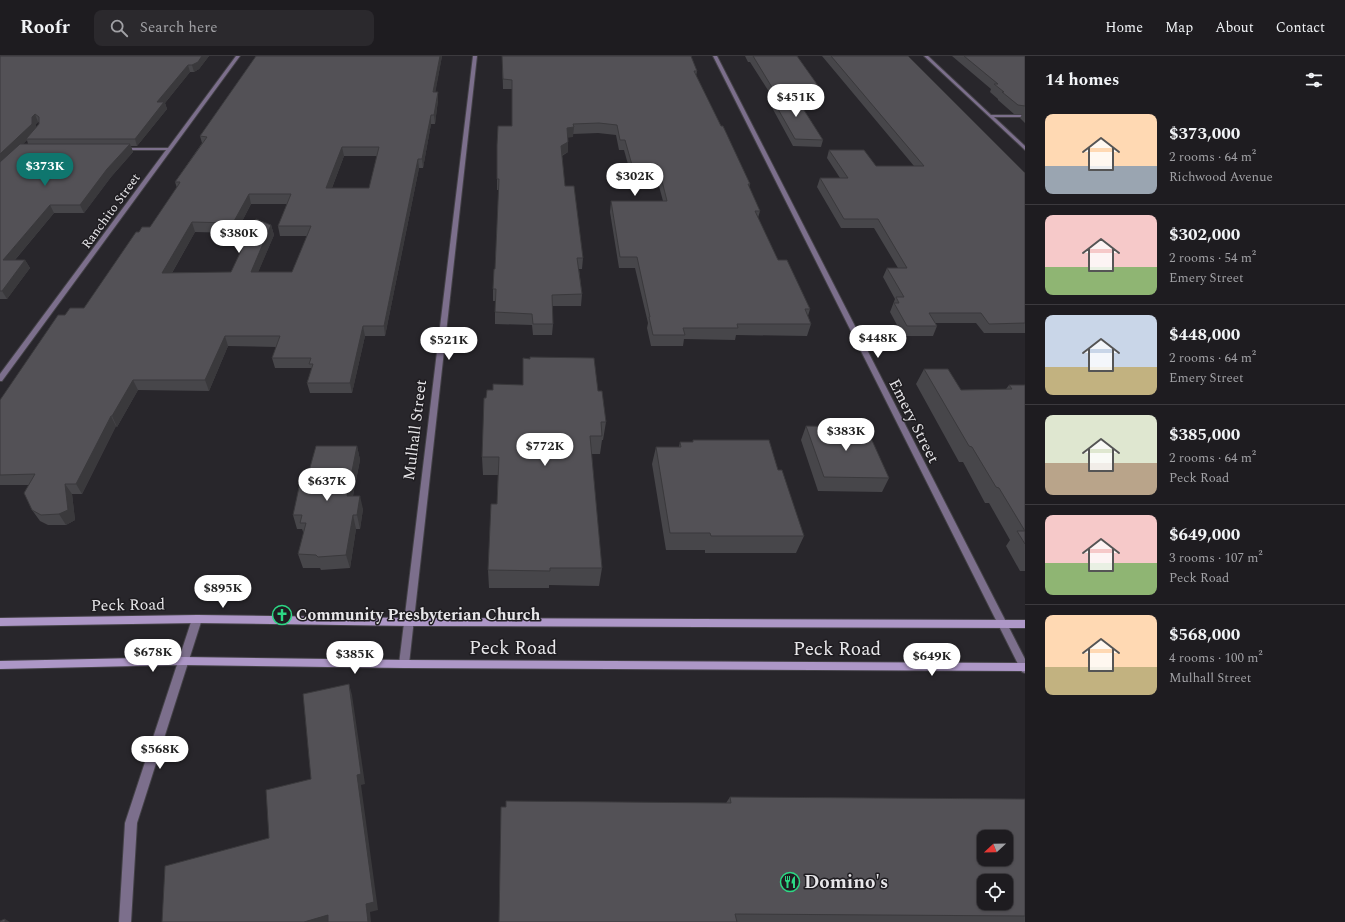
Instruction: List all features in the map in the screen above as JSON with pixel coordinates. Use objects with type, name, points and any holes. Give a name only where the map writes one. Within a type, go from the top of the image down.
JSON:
[{"type":"main road","name":"Peck Road","points":[[0,622],[197,619],[410,622],[1025,624]]},
{"type":"main road","name":"Peck Road","points":[[0,665],[183,661],[1025,668]]},
{"type":"street","name":"Ranchito Street","points":[[0,379],[238,56]]},
{"type":"street","name":"Mulhall Street","points":[[404,664],[474,56]]},
{"type":"street","name":"Emery Street","points":[[715,56],[1025,668]]},
{"type":"street","points":[[926,56],[1025,148]]},
{"type":"street","points":[[990,116],[1025,116]]},
{"type":"street","points":[[116,149],[170,150]]},
{"type":"street","points":[[125,922],[131,823],[197,619]]},
{"type":"building","points":[[0,56],[202,56],[198,62],[188,65],[157,102],[164,102],[135,139],[26,139],[39,124],[39,117],[35,114],[32,117],[32,124],[0,154]]},
{"type":"building","points":[[256,56],[440,56],[433,92],[438,92],[434,115],[431,115],[422,159],[418,159],[384,326],[363,326],[350,383],[307,383],[313,364],[309,364],[311,358],[272,358],[280,336],[225,336],[205,380],[133,380],[111,416],[76,484],[65,484],[68,510],[59,514],[41,515],[32,510],[24,493],[35,474],[0,475],[0,400],[58,315],[65,315],[70,308],[84,308],[136,232],[139,232],[142,227],[150,227],[180,182],[175,182],[207,137],[200,136]],"holes":[[[342,147],[379,147],[369,188],[326,188]],[[249,194],[291,194],[278,226],[311,226],[292,272],[251,272],[271,225],[256,219],[231,272],[162,273],[192,222],[233,223]]]},
{"type":"building","points":[[502,56],[691,56],[697,71],[694,71],[721,126],[723,126],[750,184],[748,184],[760,211],[755,211],[778,260],[787,260],[810,309],[805,309],[811,324],[737,324],[738,328],[683,328],[685,335],[653,335],[637,257],[620,257],[611,201],[667,201],[658,165],[632,165],[625,140],[620,140],[617,125],[599,123],[573,124],[574,127],[567,128],[568,142],[561,146],[565,186],[574,186],[583,258],[577,258],[582,294],[552,295],[553,324],[533,324],[532,314],[495,312],[496,289],[493,289],[499,179],[497,179],[498,126],[512,126],[512,80],[503,79]]},
{"type":"building","points":[[753,56],[797,56],[824,94],[776,94]]},
{"type":"building","points":[[831,56],[908,56],[1025,173],[1025,323],[989,324],[981,313],[929,313],[937,326],[907,326],[894,303],[899,303],[896,297],[904,297],[887,268],[907,268],[878,219],[844,219],[820,178],[848,178],[829,150],[864,150],[876,166],[924,166]]},
{"type":"building","points":[[964,56],[1025,56],[1025,106],[1018,105],[1002,92],[1004,92],[994,84],[998,84]]},
{"type":"building","points":[[770,95],[795,96],[823,140],[795,139]]},
{"type":"building","points":[[20,144],[130,144],[107,169],[80,205],[50,205],[3,260],[25,260],[2,291],[0,291],[0,162]]},
{"type":"building","points":[[530,357],[594,358],[598,391],[602,391],[606,422],[601,422],[602,436],[590,436],[602,568],[550,568],[550,571],[488,570],[491,504],[497,504],[499,457],[482,457],[484,398],[486,398],[487,390],[493,390],[493,384],[523,385],[523,358],[530,359]]},
{"type":"building","points":[[924,369],[948,369],[961,390],[1012,389],[1009,385],[1025,385],[1025,531],[972,447],[969,446]]},
{"type":"building","points":[[806,426],[866,427],[889,478],[824,477]]},
{"type":"building","points":[[693,440],[769,440],[778,470],[782,470],[804,536],[711,536],[710,533],[670,533],[656,447],[681,447],[680,442],[693,442]]},
{"type":"building","points":[[316,446],[357,446],[347,496],[360,496],[357,515],[353,515],[346,555],[318,557],[316,555],[298,554],[306,523],[300,523],[302,515],[293,515],[301,478],[307,478]]},
{"type":"building","points":[[1017,531],[1025,531],[1025,544]]},
{"type":"building","points":[[349,684],[361,774],[357,775],[374,902],[366,904],[368,922],[328,922],[328,915],[304,922],[162,922],[165,866],[269,838],[266,790],[311,779],[303,694]]},
{"type":"building","points":[[730,797],[1025,799],[1025,916],[735,914],[737,922],[499,922],[501,807],[506,807],[506,801],[731,803]]},
{"type":"place","name":"Community Presbyterian Church","points":[[282,615]]},
{"type":"place","name":"Domino's","points":[[790,882]]}]
